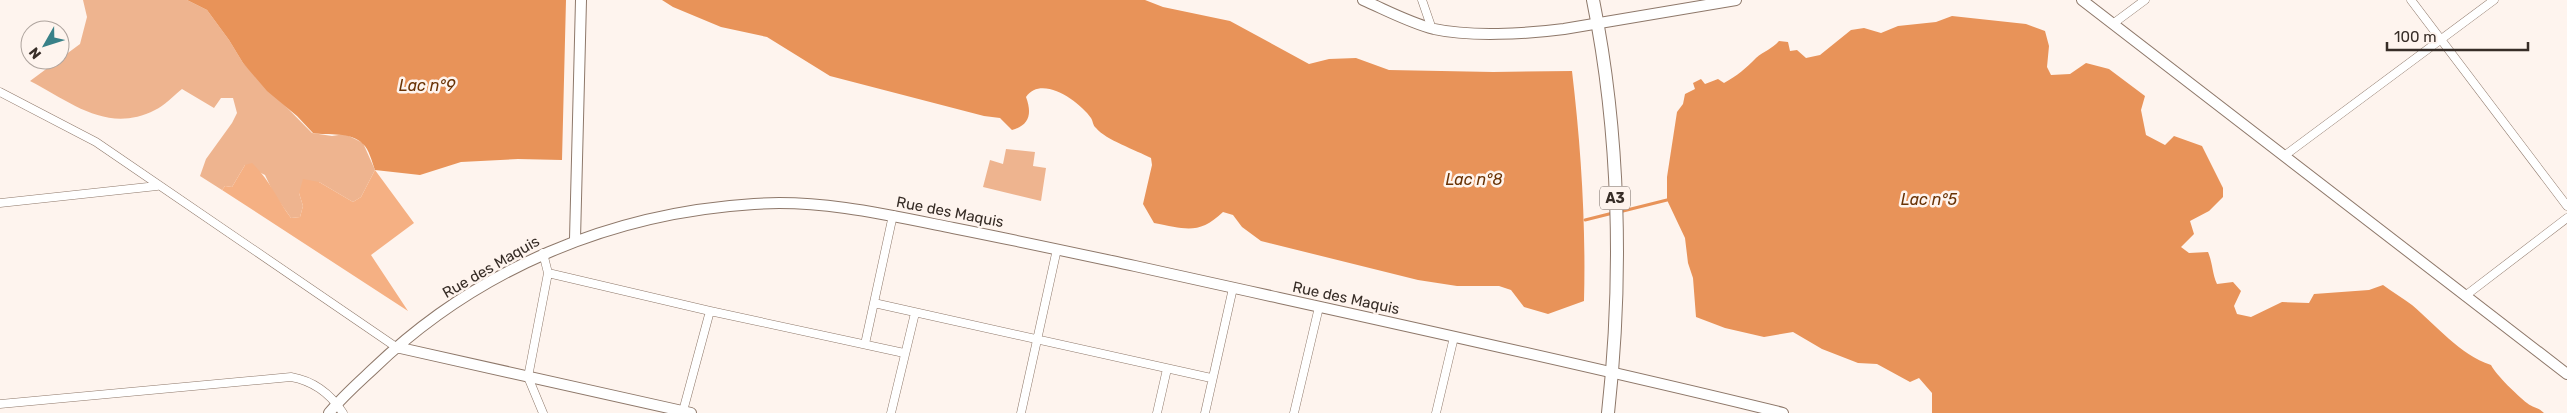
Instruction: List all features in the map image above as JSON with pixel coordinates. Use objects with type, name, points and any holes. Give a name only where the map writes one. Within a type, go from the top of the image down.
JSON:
[{"type":"highway","name":"A3","points":[[1593,0],[1598,24],[1610,124],[1617,244],[1618,287],[1608,413]]},
{"type":"street","points":[[575,239],[580,0]]},
{"type":"street","points":[[1363,0],[1432,29],[1496,33],[1540,32],[1736,0]]},
{"type":"street","points":[[1422,0],[1432,29]]},
{"type":"street","points":[[2082,0],[2567,374]]},
{"type":"street","points":[[2114,23],[2145,0]]},
{"type":"street","points":[[2411,0],[2567,206]]},
{"type":"street","points":[[2284,156],[2494,0]]},
{"type":"street","points":[[0,92],[96,142],[157,186],[396,347],[685,412],[710,311]]},
{"type":"street","points":[[0,203],[157,186]]},
{"type":"street","name":"Rue des Maquis","points":[[329,413],[396,347],[452,304],[543,253],[575,239],[604,230],[683,213],[756,203],[805,205],[894,216],[1057,249],[1612,372],[1782,413]]},
{"type":"street","points":[[865,344],[894,216]]},
{"type":"street","points":[[2465,296],[2567,218]]},
{"type":"street","points":[[1021,413],[1057,249]]},
{"type":"street","points":[[543,253],[548,273],[528,377],[543,413]]},
{"type":"street","points":[[548,273],[710,311],[904,353]]},
{"type":"street","points":[[1204,413],[1232,288]]},
{"type":"street","points":[[874,303],[1211,378]]},
{"type":"street","points":[[1294,413],[1318,307]]},
{"type":"street","points":[[892,413],[914,313]]},
{"type":"street","points":[[1436,413],[1454,337]]},
{"type":"street","points":[[1157,413],[1167,369]]},
{"type":"street","points":[[0,404],[291,377],[312,382],[337,404],[343,413]]},
{"type":"shaded area","points":[[83,0],[187,0],[207,10],[243,63],[312,133],[332,136],[345,134],[363,143],[375,170],[361,197],[353,202],[319,182],[299,193],[303,206],[300,217],[291,218],[274,194],[265,175],[245,165],[232,187],[225,186],[222,190],[200,176],[206,159],[237,113],[233,98],[221,98],[214,108],[182,89],[155,110],[138,117],[122,119],[91,113],[30,81],[45,70],[70,70],[70,51],[80,44],[87,17]]},
{"type":"shaded area","points":[[1006,149],[1035,152],[1033,166],[1046,168],[1041,201],[983,187],[990,160],[1003,164]]},
{"type":"shaded area","points":[[252,163],[268,182],[291,218],[300,217],[303,206],[299,193],[303,179],[319,182],[353,202],[361,197],[375,170],[414,223],[371,255],[408,311],[222,190],[225,186],[232,187],[245,165]]},
{"type":"water","name":"Lac n°9","points":[[187,0],[566,0],[562,160],[518,159],[461,162],[420,175],[375,170],[367,149],[358,140],[346,136],[313,133],[297,116],[267,91],[243,63],[207,10]]},
{"type":"water","name":"Lac n°8","points":[[662,0],[1145,0],[1163,7],[1230,21],[1309,64],[1329,59],[1356,58],[1389,70],[1572,71],[1582,186],[1584,301],[1548,314],[1524,307],[1511,290],[1499,286],[1457,286],[1418,280],[1261,241],[1242,227],[1233,215],[1223,212],[1207,224],[1199,227],[1184,228],[1154,223],[1143,204],[1152,165],[1151,158],[1114,141],[1101,132],[1095,127],[1086,112],[1070,98],[1060,93],[1051,89],[1041,88],[1033,91],[1026,97],[1029,113],[1026,122],[1012,130],[1000,118],[984,116],[830,76],[767,37],[721,27],[673,7]]},
{"type":"water","name":"Lac n°5","points":[[1952,16],[2026,24],[2045,31],[2049,46],[2047,67],[2051,75],[2070,74],[2086,63],[2109,69],[2145,96],[2141,110],[2146,135],[2165,145],[2174,136],[2202,146],[2223,188],[2223,197],[2209,211],[2190,221],[2194,234],[2181,247],[2189,253],[2208,252],[2217,284],[2233,282],[2241,291],[2234,306],[2237,314],[2251,317],[2282,302],[2309,303],[2314,294],[2369,290],[2383,285],[2412,305],[2459,347],[2479,360],[2491,365],[2502,380],[2529,405],[2544,413],[1932,413],[1932,393],[1919,378],[1910,382],[1877,364],[1858,363],[1822,349],[1793,332],[1764,337],[1725,328],[1696,317],[1693,278],[1688,263],[1685,238],[1667,200],[1667,177],[1677,112],[1683,104],[1685,94],[1695,89],[1693,83],[1701,79],[1705,84],[1718,79],[1724,83],[1737,75],[1779,41],[1788,42],[1790,51],[1797,50],[1806,58],[1820,55],[1851,30],[1864,28],[1881,33],[1898,26],[1936,22]]},
{"type":"waterway","points":[[1619,212],[1667,200]]},
{"type":"waterway","points":[[1585,220],[1613,213]]}]
